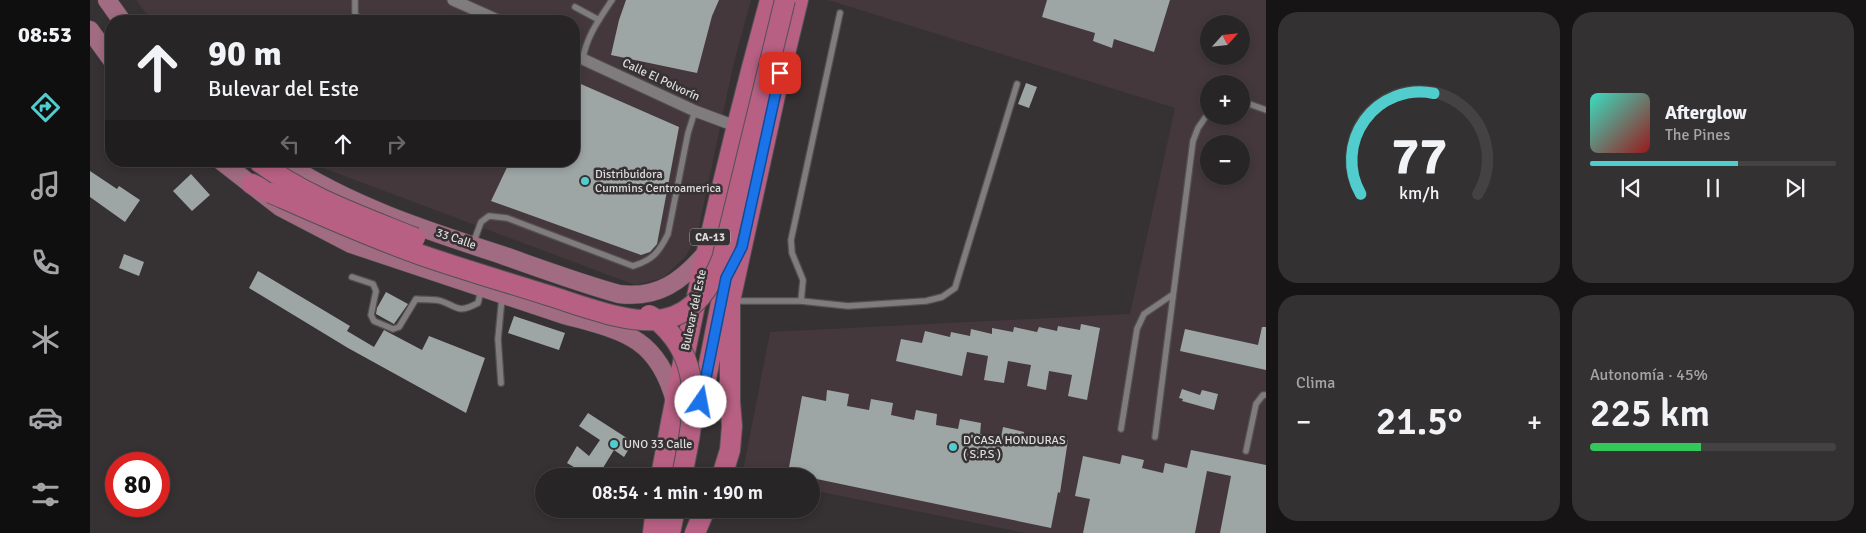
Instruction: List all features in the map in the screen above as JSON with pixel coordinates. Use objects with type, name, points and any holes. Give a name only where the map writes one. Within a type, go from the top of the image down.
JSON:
[{"type":"highway","name":"Bulevar del Este","points":[[662,468],[706,253],[770,0]]},
{"type":"highway","points":[[252,184],[336,222],[424,256],[566,301],[630,319],[652,321],[677,315],[694,304],[703,294],[722,259],[785,0]]},
{"type":"highway","name":"CA-13","points":[[724,468],[730,450],[732,426],[730,402],[730,301],[798,0]]},
{"type":"highway","points":[[266,167],[278,176],[321,199],[415,238],[638,310],[651,316],[662,324],[679,345],[685,355],[692,380],[692,416],[683,468]]},
{"type":"highway","points":[[670,426],[690,426],[697,419],[726,278],[742,247]]},
{"type":"highway","points":[[653,533],[655,518]]},
{"type":"highway","points":[[670,533],[673,518]]},
{"type":"highway","points":[[695,533],[701,518]]},
{"type":"main road","points":[[108,0],[118,15]]},
{"type":"main road","points":[[90,30],[105,51]]},
{"type":"main road","points":[[229,167],[280,207],[351,244],[564,315],[597,324],[634,339],[652,352],[664,370],[675,401]]},
{"type":"main road","name":"33 Calle","points":[[290,167],[341,195],[400,220],[619,294],[648,294],[668,286],[689,271],[706,253]]},
{"type":"main road","points":[[597,324],[608,291]]},
{"type":"street","points":[[453,0],[487,15]]},
{"type":"street","name":"Calle El Polvorín","points":[[580,58],[694,111],[738,127]]},
{"type":"lane","points":[[355,0],[356,15]]},
{"type":"lane","points":[[580,54],[612,0]]},
{"type":"lane","points":[[575,7],[599,20]]},
{"type":"lane","points":[[801,301],[803,280],[792,253],[791,240],[840,13]]},
{"type":"lane","points":[[730,301],[801,301],[848,306],[926,301],[942,297],[955,288],[1017,84]]},
{"type":"lane","points":[[1250,104],[1266,110]]},
{"type":"lane","points":[[472,245],[481,222],[489,216],[508,218],[633,266],[648,261],[660,249],[668,234],[694,111]]},
{"type":"lane","points":[[1155,437],[1193,141],[1200,125]]},
{"type":"lane","points":[[352,277],[373,284],[376,291],[371,315],[374,321],[393,330],[399,327],[416,299],[440,300],[457,310],[468,308],[478,303],[482,288]]},
{"type":"lane","points":[[1122,429],[1137,329],[1144,314],[1172,294]]},
{"type":"lane","points":[[501,383],[498,339],[503,295]]},
{"type":"lane","points":[[1246,451],[1256,404],[1262,395],[1266,395]]},
{"type":"shaded area","points":[[136,0],[751,0],[734,62],[697,236],[686,256],[663,278],[635,285],[320,167],[580,167],[580,15],[147,15]]},
{"type":"shaded area","points":[[828,0],[1266,0],[1266,533],[1025,533],[820,492],[820,468],[744,468],[770,332],[1130,314],[1175,108]]},
{"type":"building","points":[[626,0],[719,0],[712,16],[697,73],[611,55]]},
{"type":"building","points":[[1047,0],[1170,0],[1154,52],[1114,39],[1112,48],[1093,41],[1095,33],[1042,17]]},
{"type":"building","points":[[1026,83],[1037,87],[1029,108],[1018,104]]},
{"type":"building","name":"Distribuidora Cummins Centroamerica","points":[[580,84],[679,127],[657,244],[650,252],[641,255],[491,201],[507,167],[580,167]]},
{"type":"building","points":[[90,171],[117,189],[119,186],[140,200],[125,222],[90,197]]},
{"type":"building","points":[[191,174],[210,195],[192,211],[173,191]]},
{"type":"building","points":[[124,254],[144,262],[139,276],[119,268]]},
{"type":"building","points":[[258,271],[350,326],[347,331],[374,347],[384,330],[422,350],[429,336],[485,358],[466,413],[348,348],[249,288]]},
{"type":"building","points":[[386,292],[408,304],[394,324],[376,314],[377,308]]},
{"type":"building","points":[[514,316],[565,333],[559,350],[508,333]]},
{"type":"building","points":[[1081,324],[1100,328],[1087,400],[1068,396],[1072,375],[1049,371],[1046,390],[1027,386],[1031,365],[1008,361],[1004,383],[984,380],[988,356],[967,352],[962,376],[896,361],[901,339],[922,343],[925,331],[950,337],[951,332],[970,336],[971,329],[992,334],[992,328],[1013,332],[1014,327],[1037,332],[1039,327],[1057,331],[1058,326],[1080,330]]},
{"type":"building","points":[[1262,327],[1266,327],[1266,370],[1180,351],[1185,329],[1258,345]]},
{"type":"building","points":[[1182,389],[1200,395],[1202,390],[1218,394],[1214,410],[1182,401],[1183,399],[1179,398]]},
{"type":"building","points":[[827,390],[849,394],[847,406],[869,410],[871,399],[893,403],[891,415],[914,420],[916,410],[937,414],[936,425],[958,429],[960,419],[981,423],[980,434],[1001,438],[1003,427],[1024,432],[1023,443],[1045,447],[1047,436],[1068,440],[1060,493],[1058,492],[1051,528],[820,480],[820,468],[789,468],[802,396],[826,401]]},
{"type":"building","name":"UNO 33 Calle","points":[[588,413],[633,442],[624,457],[614,450],[603,468],[575,468],[567,463],[577,446],[589,456],[600,440],[579,426]]},
{"type":"building","points":[[1191,450],[1266,465],[1266,533],[1220,533],[1231,476],[1207,471],[1195,533],[1083,533],[1090,499],[1075,496],[1083,456],[1120,464],[1122,455],[1144,460],[1142,468],[1163,473],[1165,463],[1187,468]]},
{"type":"place","name":"Distribuidora Cummins Centroamerica","points":[[585,181]]},
{"type":"place","name":"UNO 33 Calle","points":[[614,444]]},
{"type":"place","name":"D'CASA HONDURAS ( S.P.S )","points":[[953,447]]},
{"type":"route","points":[[701,402],[726,278],[742,247],[780,73]]}]
